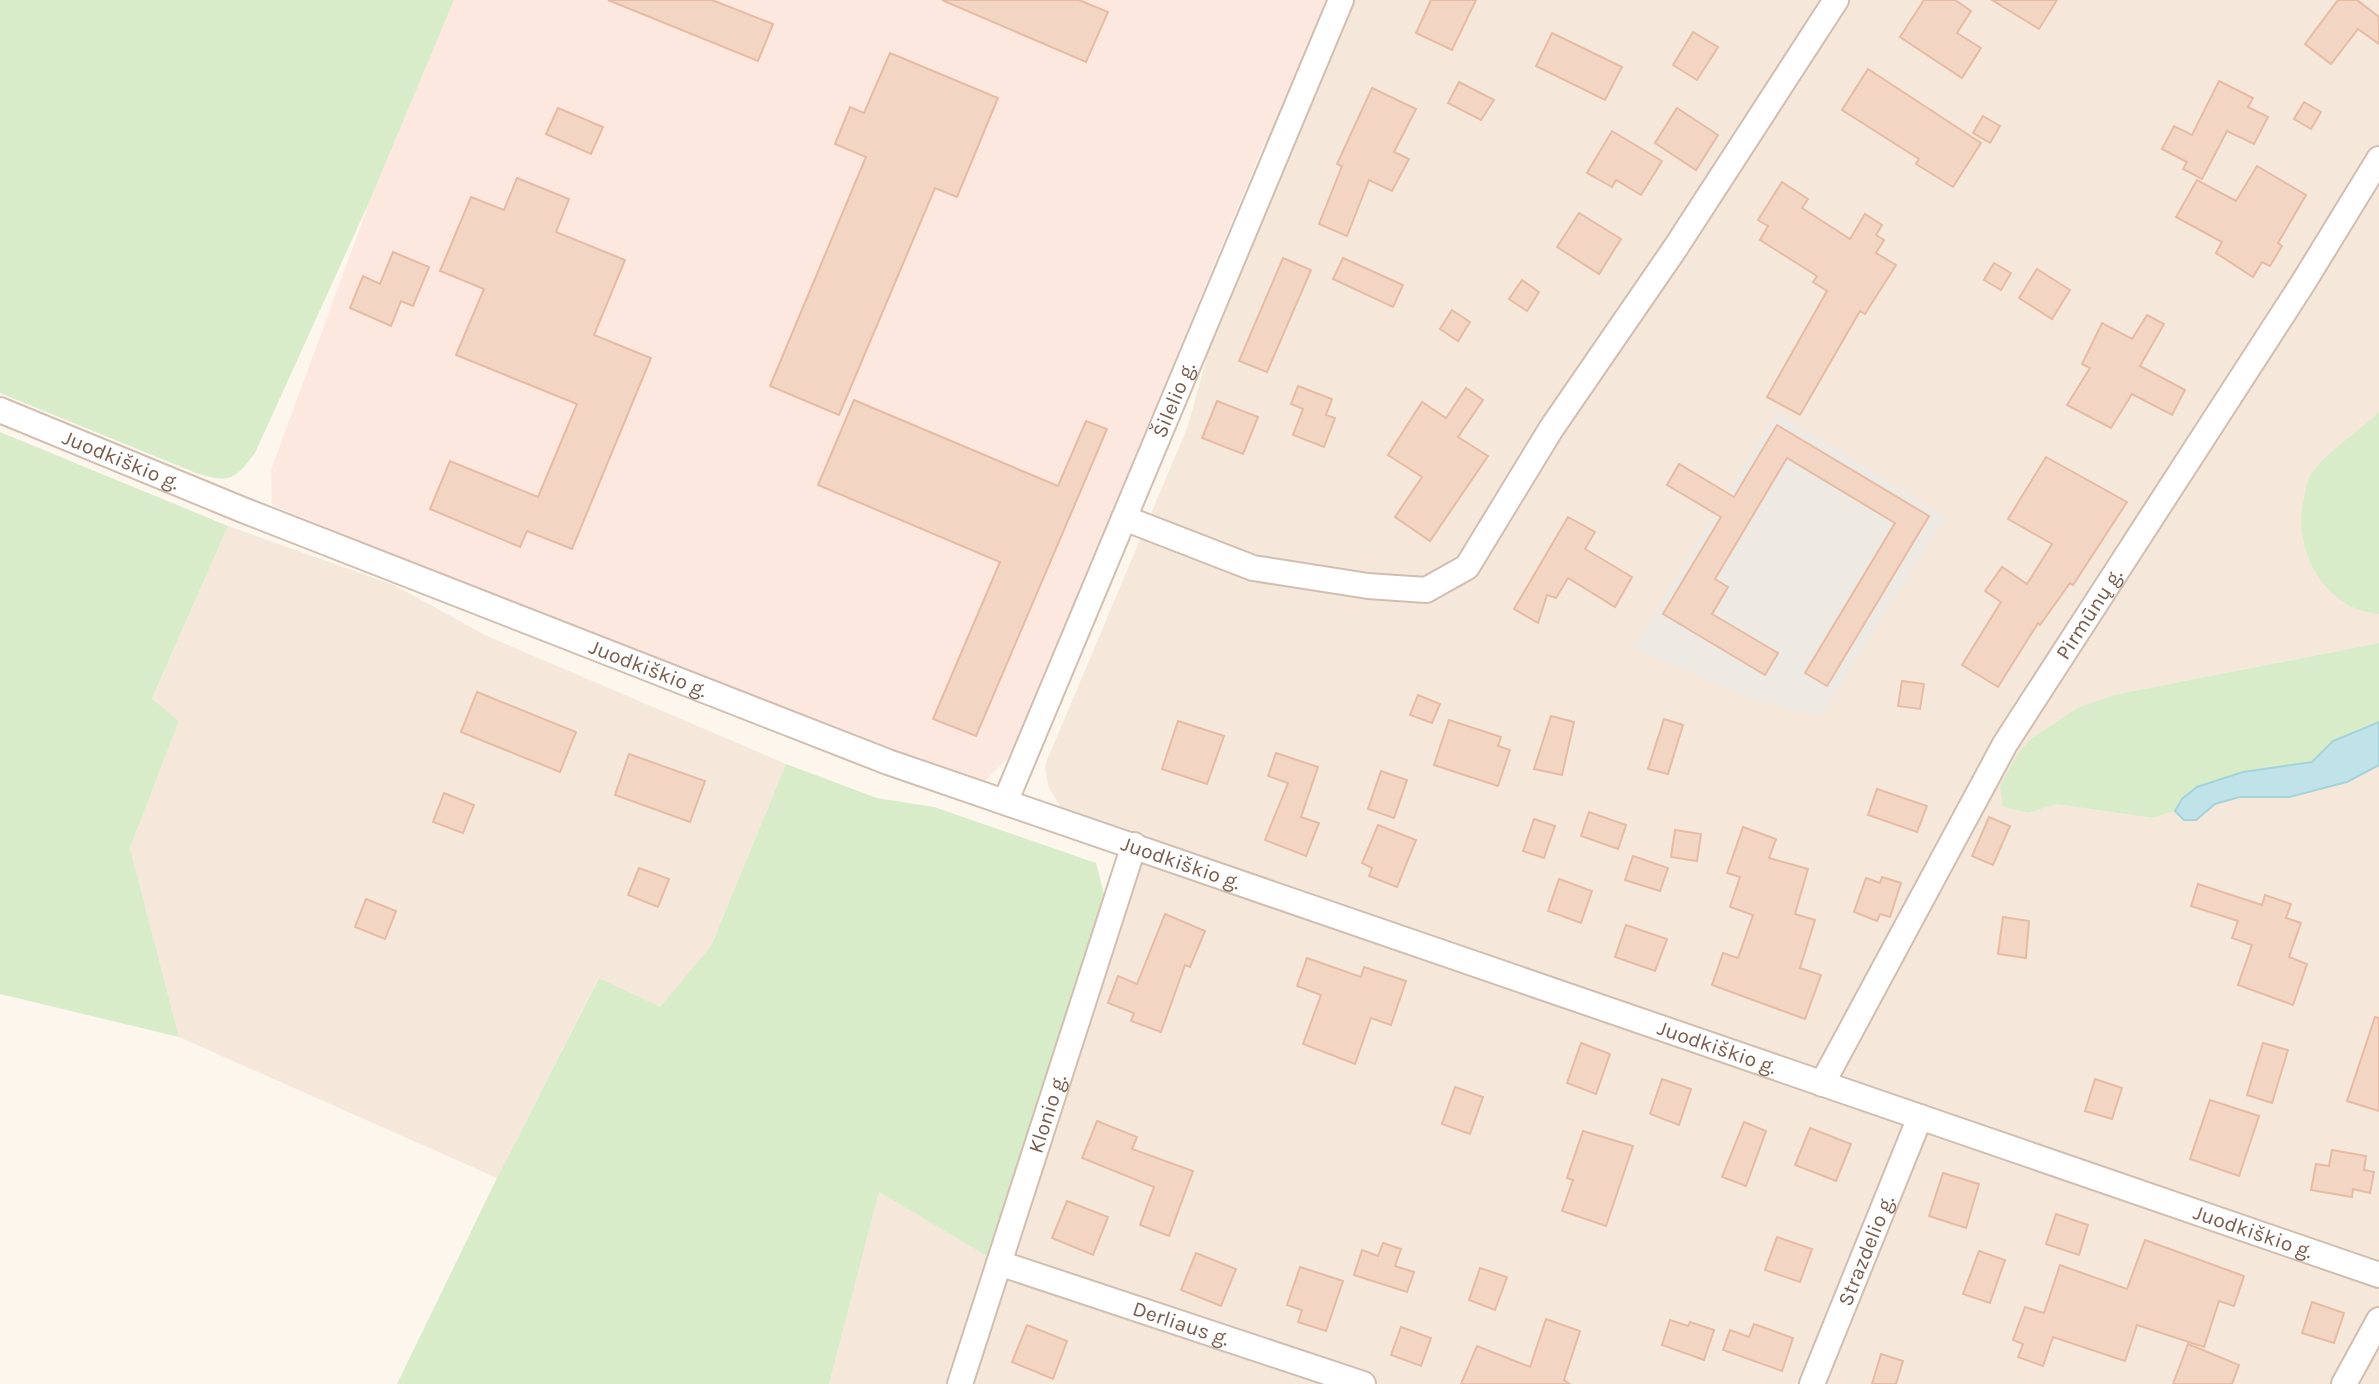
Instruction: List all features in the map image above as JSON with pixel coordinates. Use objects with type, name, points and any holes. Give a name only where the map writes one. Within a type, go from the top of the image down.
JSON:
[{"type":"street","name":"Šilelio g.","points":[[1006,800],[1342,0]]},
{"type":"street","points":[[1124,518],[1253,568],[1368,586],[1426,590],[1467,567],[1551,429],[1676,247],[1836,0]]},
{"type":"street","name":"Pirmūnų g.","points":[[1822,1084],[2005,744],[2303,283],[2379,159]]},
{"type":"street","name":"Juodkiškio g.","points":[[0,410],[805,732],[2379,1275]]},
{"type":"street","name":"Klonio g.","points":[[960,1384],[1134,845]]},
{"type":"street","name":"Strazdelio g.","points":[[1812,1384],[1920,1117]]},
{"type":"street","name":"Derliaus g.","points":[[999,1263],[1363,1384]]},
{"type":"street","points":[[2344,1384],[2379,1320]]},
{"type":"shaded area","points":[[454,0],[1328,0],[1266,139],[1012,754],[983,783],[670,668],[272,505],[271,470],[371,198]]},
{"type":"shaded area","points":[[1328,0],[2379,0],[2379,643],[2118,694],[2004,807],[2029,813],[2056,804],[2152,818],[2175,811],[2184,820],[2195,820],[2214,804],[2239,797],[2289,797],[2379,765],[2379,1384],[829,1384],[879,1192],[999,1262],[1134,845],[1070,823],[1048,786],[1045,765],[1188,426],[1266,139]]},
{"type":"shaded area","points":[[1777,412],[1946,517],[1821,716],[1748,698],[1633,648]]},
{"type":"shaded area","points":[[228,526],[394,585],[487,636],[786,764],[711,946],[660,1008],[598,979],[497,1178],[179,1037],[130,848],[179,721],[152,700]]},
{"type":"green space","points":[[0,0],[454,0],[371,198],[255,453],[242,469],[230,477],[216,478],[196,473],[0,393]]},
{"type":"green space","points":[[2379,412],[2379,614],[2359,610],[2341,601],[2327,587],[2315,571],[2307,553],[2302,533],[2302,513],[2311,474],[2334,450]]},
{"type":"green space","points":[[0,432],[228,526],[152,699],[179,721],[130,848],[179,1037],[0,994]]},
{"type":"green space","points":[[2379,643],[2379,722],[2333,741],[2312,762],[2281,768],[2182,799],[2175,811],[2152,818],[2056,804],[2029,813],[2003,807],[2000,786],[2018,753],[2031,739],[2077,708],[2118,694]]},
{"type":"green space","points":[[786,764],[877,798],[934,807],[1096,863],[1104,894],[999,1263],[879,1192],[829,1384],[397,1384],[497,1178],[599,978],[660,1007],[711,946]]},
{"type":"water","points":[[2379,722],[2379,765],[2347,782],[2289,797],[2239,797],[2215,804],[2196,820],[2184,820],[2175,811],[2182,799],[2197,787],[2243,772],[2312,762],[2333,741]]},
{"type":"building","points":[[608,0],[712,0],[773,24],[758,61]]},
{"type":"building","points":[[942,0],[1079,0],[1108,12],[1086,62]]},
{"type":"building","points":[[1431,0],[1476,0],[1452,50],[1416,33]]},
{"type":"building","points":[[1924,0],[1955,0],[1971,11],[1957,33],[1981,48],[1962,78],[1900,37]]},
{"type":"building","points":[[1992,0],[2057,0],[2039,29]]},
{"type":"building","points":[[2338,0],[2357,0],[2379,17],[2379,44],[2358,29],[2331,64],[2305,44]]},
{"type":"building","points":[[1693,32],[1718,47],[1697,80],[1673,65]]},
{"type":"building","points":[[1552,33],[1622,67],[1605,100],[1536,66]]},
{"type":"building","points":[[890,53],[998,98],[957,197],[935,188],[839,415],[770,386],[866,157],[835,144],[850,107],[864,113]]},
{"type":"building","points":[[1868,69],[1981,143],[1953,187],[1916,164],[1919,159],[1842,110]]},
{"type":"building","points":[[2219,81],[2253,98],[2248,107],[2268,117],[2254,144],[2227,131],[2202,179],[2183,169],[2187,162],[2162,149],[2174,126],[2192,135]]},
{"type":"building","points":[[1459,82],[1494,100],[1481,120],[1448,103]]},
{"type":"building","points":[[1372,88],[1416,109],[1394,152],[1409,159],[1392,191],[1369,180],[1347,236],[1319,224],[1342,166],[1337,164]]},
{"type":"building","points":[[2304,102],[2321,112],[2311,129],[2294,119]]},
{"type":"building","points":[[558,108],[603,127],[591,154],[546,134]]},
{"type":"building","points":[[1677,108],[1718,135],[1696,170],[1655,143]]},
{"type":"building","points":[[1983,116],[2000,126],[1990,143],[1973,133]]},
{"type":"building","points":[[1612,131],[1662,161],[1641,195],[1616,180],[1612,187],[1587,173]]},
{"type":"building","points":[[2257,166],[2306,195],[2278,243],[2282,246],[2270,266],[2262,262],[2253,277],[2216,253],[2222,242],[2176,217],[2197,180],[2236,201]]},
{"type":"building","points":[[517,178],[569,199],[556,232],[625,260],[594,335],[651,358],[572,549],[527,531],[520,547],[430,509],[450,461],[538,497],[577,404],[456,355],[484,289],[440,271],[471,197],[504,210]]},
{"type":"building","points":[[1782,182],[1808,199],[1802,208],[1850,239],[1865,214],[1882,225],[1876,235],[1884,240],[1876,253],[1896,265],[1865,314],[1860,311],[1800,415],[1767,397],[1827,291],[1813,282],[1817,276],[1760,240],[1768,226],[1758,220]]},
{"type":"building","points":[[1579,213],[1621,239],[1599,274],[1557,247]]},
{"type":"building","points":[[393,252],[429,267],[413,306],[401,301],[391,326],[350,308],[363,276],[380,284]]},
{"type":"building","points":[[1283,258],[1311,270],[1267,372],[1239,361]]},
{"type":"building","points":[[1343,258],[1403,285],[1393,307],[1333,279]]},
{"type":"building","points":[[1994,263],[2011,273],[2001,290],[1984,280]]},
{"type":"building","points":[[2037,269],[2070,290],[2052,319],[2019,298]]},
{"type":"building","points":[[1522,280],[1539,292],[1527,311],[1509,299]]},
{"type":"building","points":[[1452,310],[1470,322],[1458,341],[1440,329]]},
{"type":"building","points":[[2147,315],[2164,324],[2140,366],[2185,390],[2172,415],[2132,394],[2111,428],[2067,405],[2090,368],[2082,364],[2102,323],[2132,339]]},
{"type":"building","points":[[1298,386],[1332,399],[1326,415],[1335,418],[1324,447],[1293,435],[1303,409],[1291,404]]},
{"type":"building","points":[[1466,388],[1483,400],[1458,437],[1488,456],[1430,541],[1395,517],[1422,477],[1388,455],[1422,402],[1446,418]]},
{"type":"building","points":[[854,400],[1058,486],[1086,421],[1107,429],[976,736],[933,719],[1000,562],[818,485]]},
{"type":"building","points":[[1217,401],[1258,417],[1243,454],[1202,438]]},
{"type":"building","points":[[1777,425],[1929,516],[1827,686],[1805,673],[1895,523],[1787,458],[1715,579],[1728,587],[1712,614],[1778,653],[1765,675],[1663,614],[1721,517],[1667,485],[1679,464],[1734,497]]},
{"type":"building","points":[[2046,457],[2127,502],[2073,585],[2070,583],[2040,625],[2038,623],[1998,687],[1962,665],[2001,602],[1985,591],[2002,567],[2027,584],[2052,544],[2008,519]]},
{"type":"building","points":[[1568,517],[1595,532],[1585,549],[1632,577],[1615,607],[1568,578],[1556,598],[1547,595],[1538,623],[1514,609]]},
{"type":"building","points":[[1902,681],[1924,684],[1920,709],[1898,706]]},
{"type":"building","points":[[477,692],[576,732],[560,772],[461,732]]},
{"type":"building","points":[[1418,695],[1440,704],[1432,723],[1410,715]]},
{"type":"building","points":[[1551,716],[1574,722],[1562,775],[1534,769]]},
{"type":"building","points":[[1664,719],[1683,725],[1668,774],[1648,769]]},
{"type":"building","points":[[1449,720],[1501,737],[1498,746],[1510,750],[1498,786],[1434,765]]},
{"type":"building","points":[[1178,721],[1224,736],[1207,784],[1162,769]]},
{"type":"building","points":[[1276,753],[1318,767],[1301,817],[1319,823],[1306,856],[1265,840],[1288,783],[1268,776]]},
{"type":"building","points":[[629,754],[705,781],[690,822],[615,795]]},
{"type":"building","points":[[1381,771],[1407,780],[1394,818],[1368,809]]},
{"type":"building","points":[[1877,789],[1927,806],[1917,832],[1868,815]]},
{"type":"building","points":[[444,793],[474,805],[463,833],[433,822]]},
{"type":"building","points":[[1589,812],[1626,825],[1618,849],[1581,836]]},
{"type":"building","points":[[1989,817],[2010,826],[1993,865],[1972,856]]},
{"type":"building","points":[[1534,819],[1555,826],[1544,858],[1523,851]]},
{"type":"building","points":[[1378,825],[1416,840],[1397,887],[1369,876],[1372,868],[1362,863]]},
{"type":"building","points":[[1743,827],[1776,839],[1769,858],[1808,869],[1795,914],[1815,920],[1800,968],[1821,975],[1805,1019],[1712,985],[1723,953],[1738,958],[1753,915],[1730,907],[1740,877],[1727,873]]},
{"type":"building","points":[[1675,830],[1701,834],[1697,861],[1671,857]]},
{"type":"building","points":[[1633,856],[1668,868],[1660,891],[1625,880]]},
{"type":"building","points":[[639,868],[669,879],[658,907],[628,895]]},
{"type":"building","points":[[1882,877],[1901,883],[1890,917],[1880,914],[1877,921],[1854,912],[1866,878],[1880,883]]},
{"type":"building","points":[[1559,879],[1592,891],[1581,923],[1548,911]]},
{"type":"building","points":[[2198,884],[2262,905],[2265,895],[2291,904],[2286,918],[2301,923],[2289,957],[2307,964],[2293,1005],[2238,985],[2252,945],[2232,938],[2238,921],[2191,906]]},
{"type":"building","points":[[366,899],[396,911],[385,939],[355,927]]},
{"type":"building","points":[[1165,914],[1205,931],[1190,967],[1185,965],[1161,1032],[1131,1021],[1134,1013],[1108,1003],[1118,976],[1137,984]]},
{"type":"building","points":[[2003,917],[2029,921],[2026,958],[1998,954]]},
{"type":"building","points":[[1626,925],[1667,939],[1655,971],[1615,957]]},
{"type":"building","points":[[1307,958],[1361,977],[1364,967],[1406,981],[1391,1025],[1371,1018],[1355,1064],[1303,1044],[1321,995],[1297,986]]},
{"type":"building","points":[[2375,1017],[2379,1018],[2379,1111],[2347,1101]]},
{"type":"building","points":[[1581,1043],[1610,1054],[1596,1094],[1567,1083]]},
{"type":"building","points":[[2263,1043],[2288,1050],[2272,1103],[2247,1095]]},
{"type":"building","points":[[1662,1079],[1691,1089],[1679,1125],[1650,1114]]},
{"type":"building","points":[[2095,1079],[2122,1088],[2112,1119],[2085,1111]]},
{"type":"building","points":[[1455,1087],[1483,1097],[1470,1134],[1442,1124]]},
{"type":"building","points":[[2210,1100],[2259,1116],[2239,1176],[2190,1159]]},
{"type":"building","points":[[1097,1121],[1137,1137],[1132,1149],[1193,1171],[1169,1236],[1140,1225],[1154,1187],[1082,1158]]},
{"type":"building","points":[[1744,1122],[1766,1131],[1746,1186],[1722,1177]]},
{"type":"building","points":[[1810,1128],[1851,1144],[1836,1181],[1795,1165]]},
{"type":"building","points":[[1583,1131],[1633,1146],[1606,1226],[1562,1211],[1573,1180],[1567,1178]]},
{"type":"building","points":[[2332,1150],[2366,1156],[2364,1170],[2374,1172],[2370,1193],[2353,1189],[2352,1197],[2311,1190],[2316,1164],[2329,1166]]},
{"type":"building","points":[[1943,1173],[1979,1184],[1966,1228],[1929,1216]]},
{"type":"building","points":[[1067,1201],[1108,1217],[1093,1255],[1052,1238]]},
{"type":"building","points":[[2056,1214],[2088,1225],[2079,1255],[2046,1244]]},
{"type":"building","points":[[1777,1237],[1812,1249],[1800,1282],[1765,1270]]},
{"type":"building","points":[[2145,1240],[2244,1276],[2234,1306],[2219,1301],[2204,1347],[2137,1325],[2125,1361],[2053,1337],[2043,1366],[2018,1357],[2023,1344],[2013,1340],[2025,1307],[2044,1313],[2060,1265],[2127,1289]]},
{"type":"building","points":[[1383,1243],[1401,1249],[1395,1266],[1414,1272],[1407,1292],[1354,1275],[1362,1250],[1378,1256]]},
{"type":"building","points":[[1979,1251],[2005,1260],[1990,1303],[1963,1294]]},
{"type":"building","points":[[1196,1253],[1236,1269],[1221,1306],[1181,1290]]},
{"type":"building","points":[[1300,1267],[1343,1281],[1326,1331],[1298,1322],[1302,1310],[1287,1305]]},
{"type":"building","points":[[1480,1268],[1507,1277],[1495,1310],[1469,1300]]},
{"type":"building","points":[[2312,1302],[2344,1313],[2334,1343],[2302,1333]]},
{"type":"building","points":[[1546,1319],[1580,1331],[1564,1380],[1570,1384],[1461,1384],[1477,1346],[1530,1367]]},
{"type":"building","points":[[1670,1320],[1688,1326],[1690,1322],[1714,1330],[1704,1360],[1662,1345]]},
{"type":"building","points":[[1754,1324],[1793,1338],[1782,1371],[1723,1350],[1730,1330],[1749,1337]]},
{"type":"building","points":[[1027,1325],[1067,1341],[1053,1379],[1012,1362]]},
{"type":"building","points":[[1401,1327],[1431,1338],[1421,1366],[1391,1355]]},
{"type":"building","points":[[2188,1344],[2239,1365],[2232,1384],[2173,1384]]},
{"type":"building","points":[[1881,1354],[1903,1361],[1896,1384],[1872,1384]]}]
